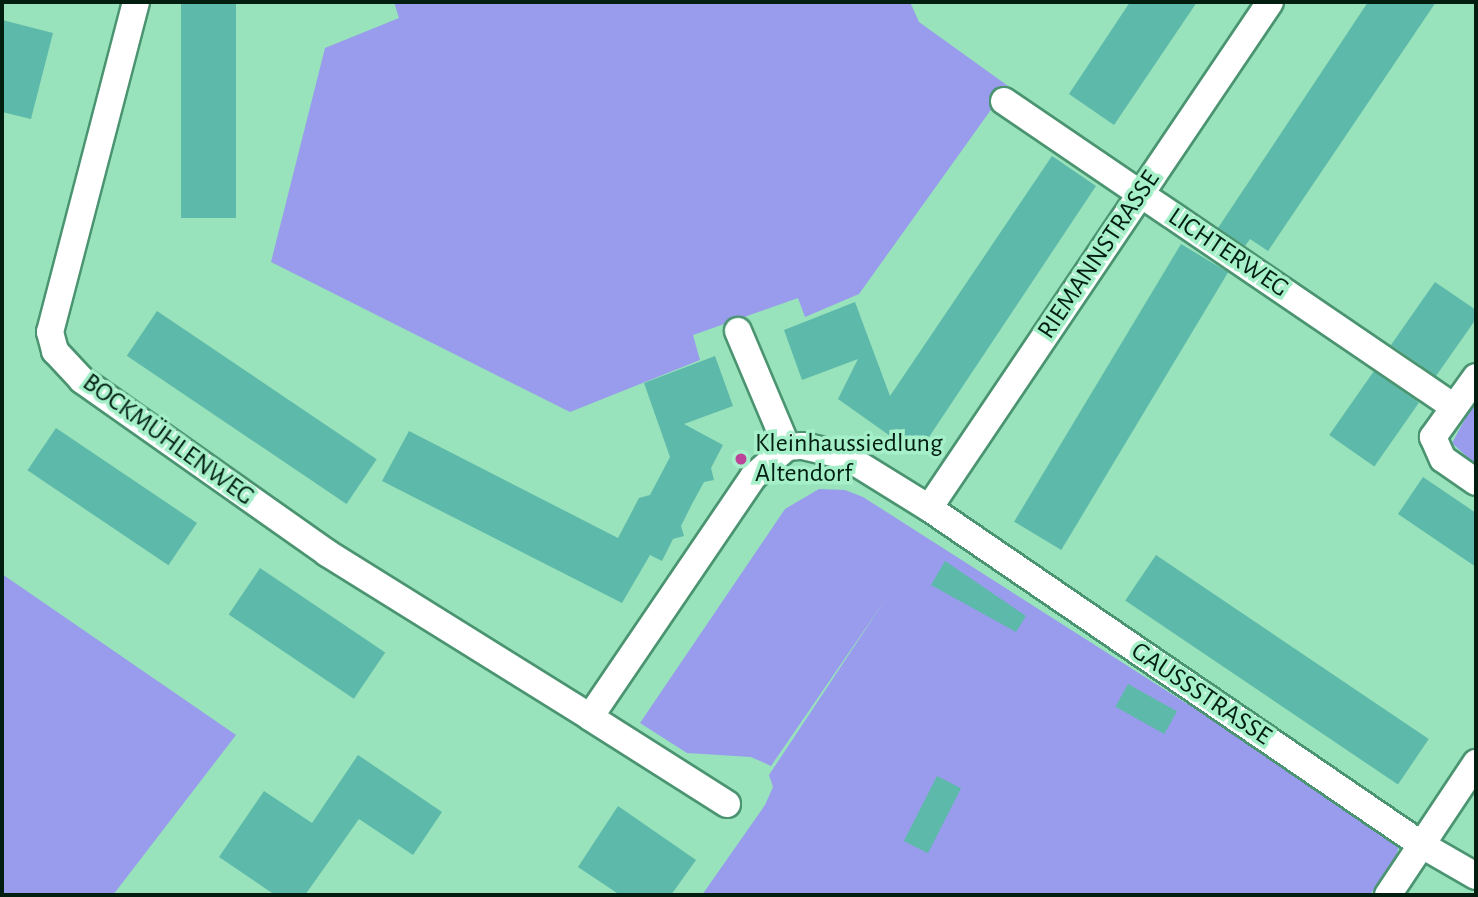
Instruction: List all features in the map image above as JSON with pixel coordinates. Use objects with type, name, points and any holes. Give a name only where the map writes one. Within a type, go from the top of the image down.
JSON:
[{"type":"street","name":"BOCKMÜHLENWEG","points":[[135,2],[50,332],[55,351],[82,380],[327,553],[727,804]]},
{"type":"street","name":"RIEMANNSTRASSE","points":[[929,508],[1270,2]]},
{"type":"street","name":"LICHTERWEG","points":[[1004,101],[1451,405]]},
{"type":"street","points":[[590,717],[753,477],[787,447],[738,331]]},
{"type":"street","points":[[1476,377],[1451,405],[1433,437],[1443,459],[1476,482]]},
{"type":"street","name":"GAUSSSTRASSE","points":[[787,447],[845,456],[929,508],[1422,845],[1476,876]]},
{"type":"street","points":[[1388,895],[1476,763]]},
{"type":"shaded area","points":[[394,2],[910,2],[919,22],[1008,86],[859,294],[805,317],[798,298],[693,335],[700,360],[570,412],[271,262],[325,48],[399,18]]},
{"type":"shaded area","points":[[1476,399],[1476,465],[1452,443]]},
{"type":"shaded area","points":[[819,489],[845,490],[863,497],[1394,836],[1399,845],[1396,857],[1370,895],[702,895],[765,805],[773,787],[769,775],[885,600],[771,766],[751,757],[687,753],[640,723],[785,509]]},
{"type":"shaded area","points":[[2,574],[236,735],[113,895],[2,895]]},
{"type":"building","points":[[181,2],[236,2],[236,218],[181,218]]},
{"type":"building","points":[[1130,2],[1197,2],[1114,125],[1069,94]]},
{"type":"building","points":[[1368,2],[1436,2],[1268,251],[1250,239],[1245,246],[1218,228]]},
{"type":"building","points":[[2,20],[53,33],[31,119],[2,112]]},
{"type":"building","points":[[1052,156],[1096,186],[917,455],[838,399],[858,359],[802,380],[784,330],[855,302],[890,396]]},
{"type":"building","points":[[1181,244],[1228,272],[1061,550],[1014,522]]},
{"type":"building","points":[[1435,282],[1476,310],[1476,319],[1436,376],[1391,345]]},
{"type":"building","points":[[157,311],[377,459],[346,504],[127,356]]},
{"type":"building","points":[[715,356],[733,406],[684,424],[723,445],[711,468],[714,480],[704,482],[692,504],[681,526],[684,536],[673,539],[662,561],[650,555],[622,603],[382,481],[409,431],[618,538],[639,498],[650,495],[670,457],[644,383]]},
{"type":"building","points":[[1374,371],[1419,403],[1374,466],[1329,435]]},
{"type":"building","points":[[56,428],[197,523],[168,565],[27,470]]},
{"type":"building","points":[[1423,477],[1476,513],[1476,567],[1398,514]]},
{"type":"building","points":[[1156,555],[1429,739],[1398,785],[1125,601]]},
{"type":"building","points":[[945,561],[1026,616],[1016,632],[931,585]]},
{"type":"building","points":[[260,568],[385,652],[354,699],[229,614]]},
{"type":"building","points":[[1128,684],[1177,711],[1164,734],[1115,707]]},
{"type":"building","points":[[358,755],[442,812],[413,855],[359,819],[305,895],[275,895],[219,857],[264,791],[312,823]]},
{"type":"building","points":[[937,776],[961,788],[928,853],[904,841]]},
{"type":"building","points":[[618,806],[696,860],[671,895],[620,895],[578,867]]},
{"type":"place","name":"Kleinhaussiedlung Altendorf","points":[[741,459]]}]
